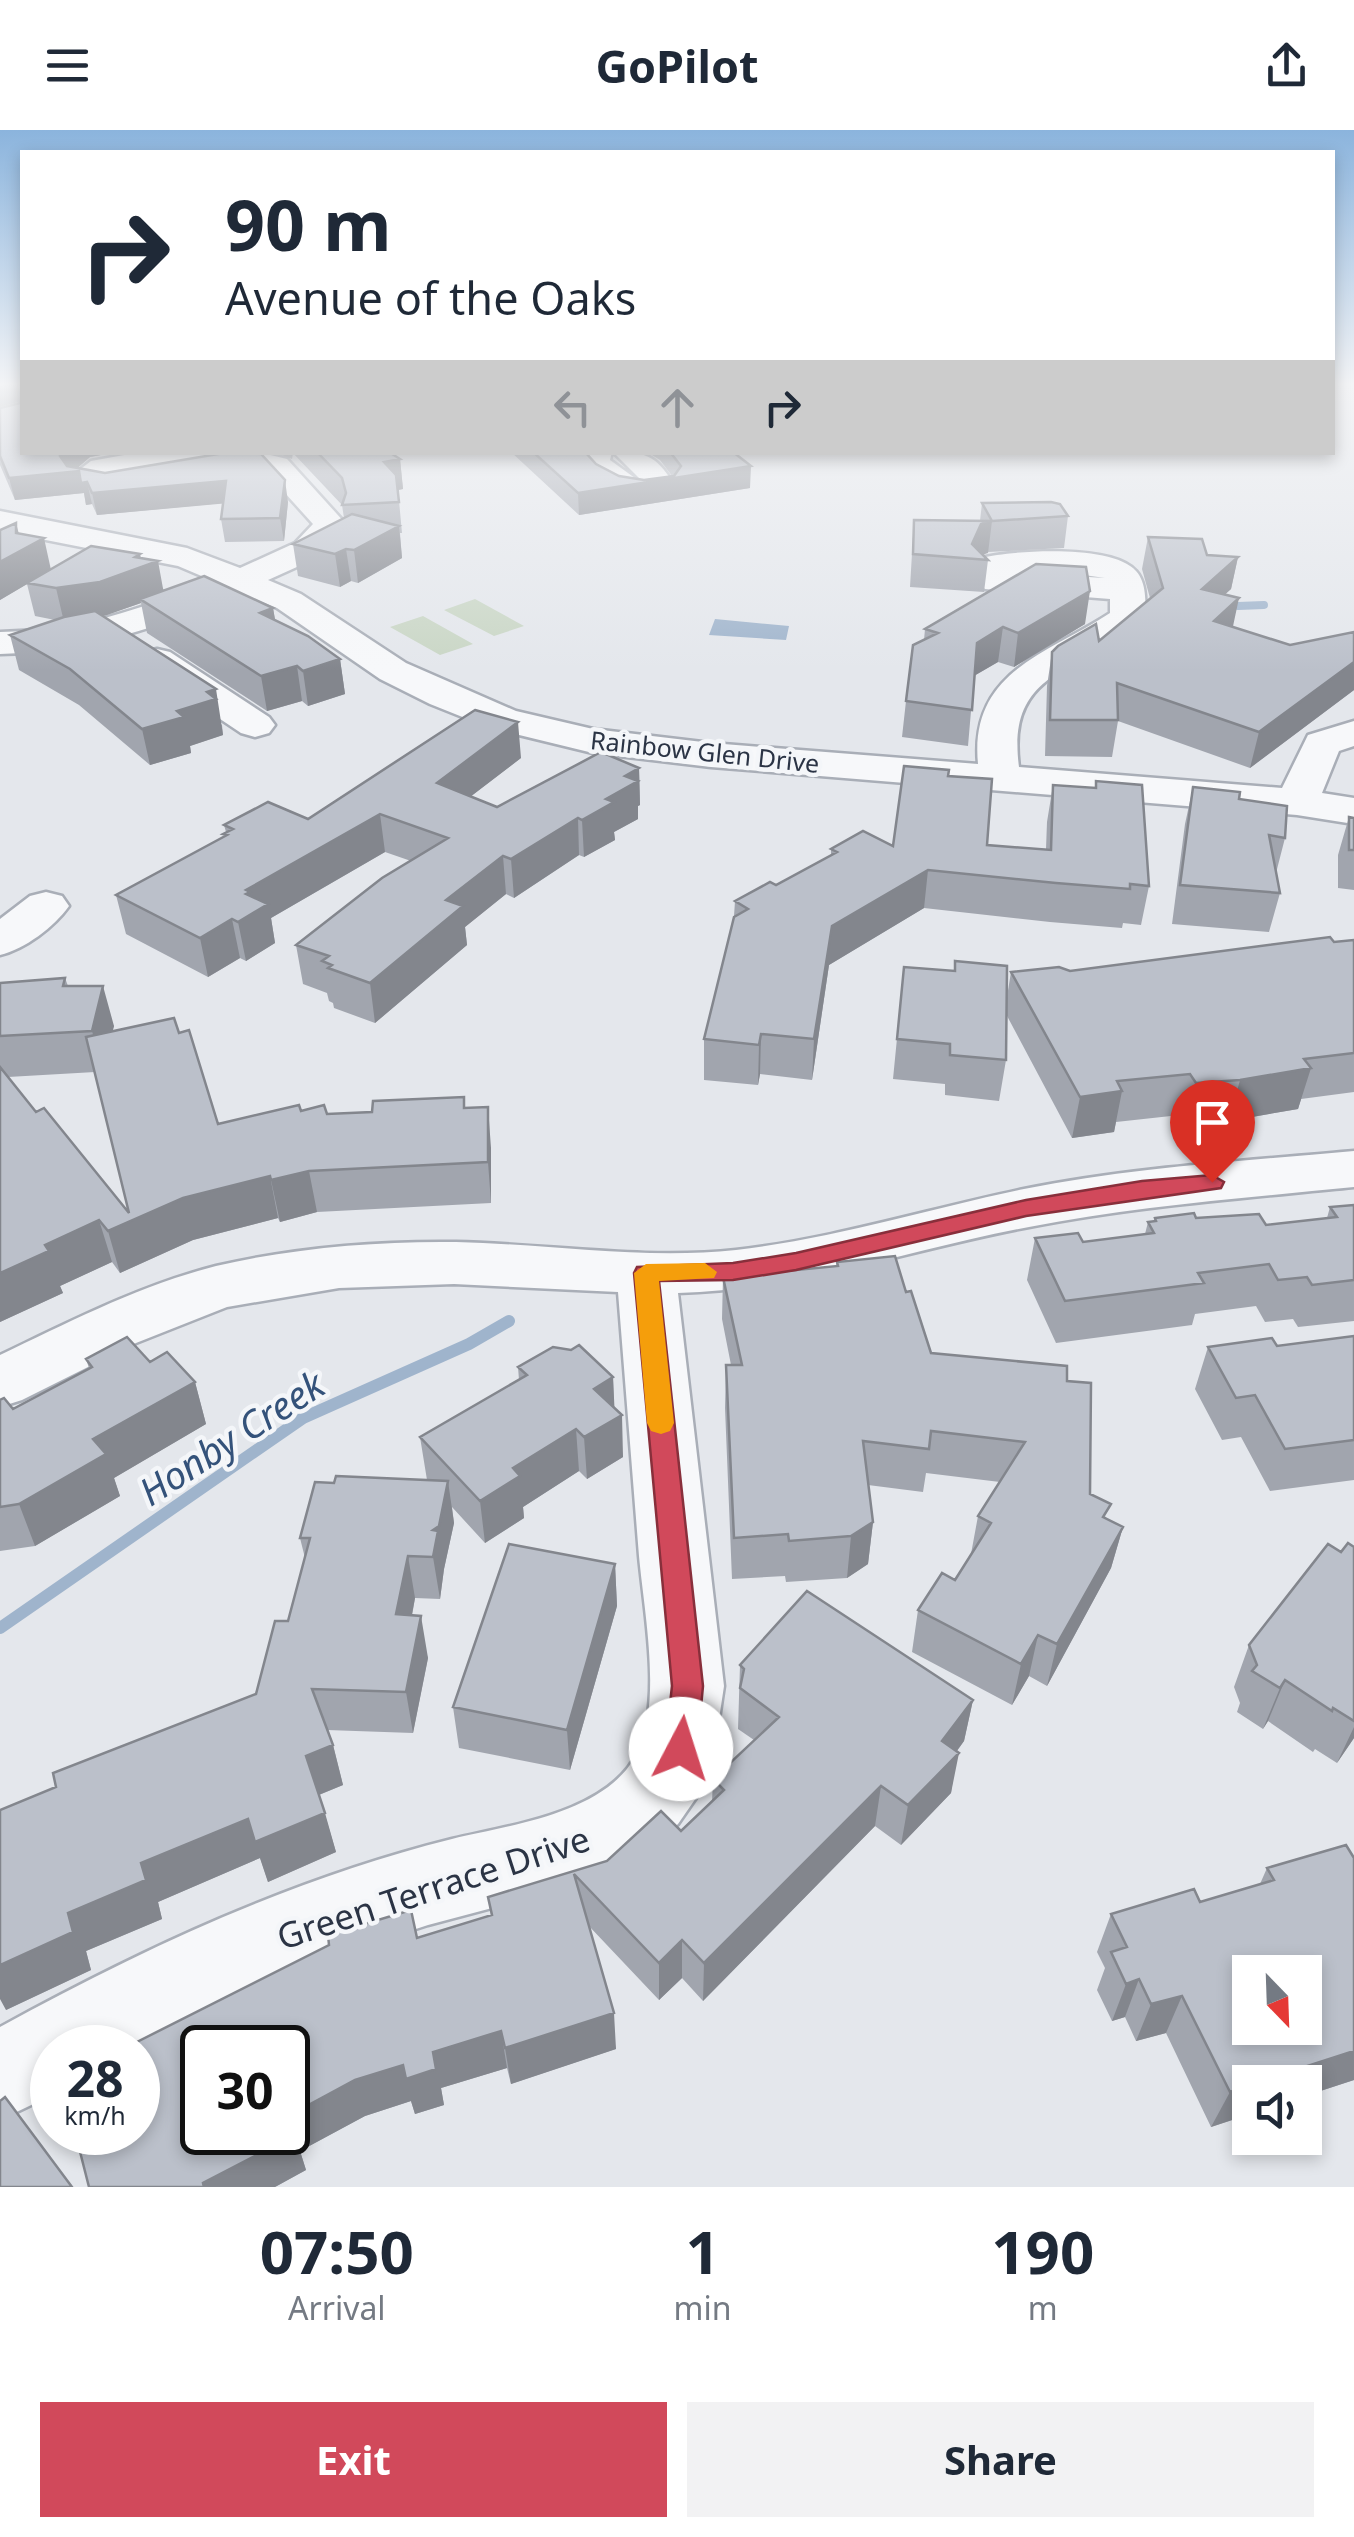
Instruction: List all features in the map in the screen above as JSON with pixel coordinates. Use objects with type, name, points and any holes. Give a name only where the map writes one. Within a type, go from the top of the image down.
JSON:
[{"type":"street","points":[[0,643],[38,644],[113,630],[307,550],[330,524],[289,479]]},
{"type":"street","points":[[614,479],[626,490],[662,488],[656,479]]},
{"type":"street","name":"Rainbow Glen Drive","points":[[12,525],[187,558],[289,601],[394,671],[443,696],[504,720],[593,741],[1297,802],[1354,811]]},
{"type":"street","points":[[1000,778],[997,721],[1018,688],[1044,663],[1102,637],[1128,617],[1126,590]]},
{"type":"street","points":[[113,630],[254,725]]},
{"type":"street","points":[[1297,802],[1322,743],[1354,733]]},
{"type":"street","points":[[0,940],[46,906]]},
{"type":"street","points":[[0,1382],[114,1327],[218,1287],[340,1268],[454,1263],[646,1273],[733,1271],[796,1261],[1026,1208],[1142,1189],[1354,1170]]},
{"type":"street","name":"Green Terrace Drive","points":[[0,2076],[83,2029],[268,1940],[427,1885],[540,1858],[603,1833],[651,1797],[681,1749],[687,1686],[646,1273]]},
{"type":"green space","points":[[475,599],[524,626],[494,636],[444,610]]},
{"type":"green space","points":[[423,616],[473,644],[440,655],[390,627]]},
{"type":"water","points":[[715,619],[789,626],[786,640],[709,635]]},
{"type":"building","points":[[80,479],[285,480],[280,518],[221,519],[226,481],[92,493],[87,482],[81,483]]},
{"type":"building","points":[[342,479],[396,479],[399,502],[342,505],[346,493]]},
{"type":"building","points":[[563,479],[668,479],[578,493]]},
{"type":"building","points":[[982,503],[1060,504],[1068,516],[992,521]]},
{"type":"building","points":[[352,514],[399,526],[354,550],[335,554],[293,544]]},
{"type":"building","points":[[914,520],[992,521],[981,524],[972,544],[988,560],[913,554]]},
{"type":"building","points":[[16,523],[16,533],[44,538],[0,562],[0,530]]},
{"type":"building","points":[[1148,537],[1202,539],[1207,555],[1238,557],[1202,589],[1239,598],[1214,621],[1290,645],[1354,632],[1354,662],[1259,732],[1117,683],[1118,720],[1050,720],[1052,652],[1096,624],[1099,641],[1163,588]]},
{"type":"building","points":[[91,546],[158,561],[100,582],[56,588],[27,583]]},
{"type":"building","points":[[1036,564],[1086,567],[1090,591],[1018,633],[1003,627],[977,643],[972,710],[906,701],[913,645],[938,633],[925,629]]},
{"type":"building","points":[[204,576],[273,608],[260,613],[308,636],[340,659],[303,671],[297,666],[261,676],[140,599]]},
{"type":"building","points":[[95,611],[216,689],[207,692],[216,699],[177,711],[184,717],[142,729],[70,669],[10,635]]},
{"type":"building","points":[[475,710],[518,722],[437,783],[497,807],[601,752],[639,768],[625,776],[638,781],[606,799],[614,802],[582,820],[578,818],[511,859],[503,856],[446,900],[463,906],[370,983],[328,968],[332,965],[322,961],[329,956],[296,945],[382,878],[448,838],[380,814],[246,890],[250,892],[246,894],[268,904],[200,938],[116,895],[227,835],[223,834],[233,829],[224,825],[268,802],[308,819]]},
{"type":"building","points":[[904,766],[949,770],[948,776],[992,779],[987,845],[1051,850],[1053,785],[1096,788],[1096,781],[1142,785],[1149,886],[1130,884],[1130,889],[928,870],[832,926],[814,1039],[761,1034],[759,1045],[704,1039],[734,917],[748,909],[735,901],[770,882],[776,885],[837,852],[831,849],[863,831],[893,846]]},
{"type":"building","points":[[1193,787],[1240,792],[1239,799],[1287,806],[1285,838],[1269,835],[1280,893],[1180,885]]},
{"type":"building","points":[[1349,817],[1354,818],[1354,850],[1349,850]]},
{"type":"building","points":[[1330,937],[1334,942],[1354,940],[1354,1053],[1304,1059],[1311,1068],[1240,1080],[1196,1083],[1190,1074],[1117,1081],[1122,1091],[1080,1097],[1011,972],[1059,967],[1070,971]]},
{"type":"building","points":[[955,961],[1007,966],[1006,1060],[950,1055],[950,1044],[897,1039],[904,967],[955,971]]},
{"type":"building","points":[[65,978],[63,986],[103,986],[92,1031],[0,1036],[0,983]]},
{"type":"building","points":[[174,1018],[179,1033],[189,1030],[218,1124],[299,1105],[301,1111],[324,1105],[327,1114],[372,1112],[373,1101],[464,1097],[464,1108],[488,1107],[488,1162],[309,1171],[271,1180],[270,1176],[183,1198],[108,1231],[99,1220],[45,1245],[49,1251],[0,1273],[0,1067],[36,1112],[44,1108],[129,1213],[86,1037]]},
{"type":"building","points":[[1354,1205],[1354,1280],[1312,1285],[1307,1277],[1278,1280],[1269,1264],[1198,1273],[1204,1283],[1065,1301],[1035,1238],[1078,1233],[1083,1242],[1154,1233],[1148,1222],[1156,1221],[1155,1218],[1194,1213],[1196,1218],[1259,1214],[1266,1225],[1337,1217],[1330,1207]]},
{"type":"building","points":[[895,1256],[931,1353],[1067,1366],[1067,1381],[1091,1383],[1090,1494],[1111,1504],[1103,1517],[1123,1527],[1057,1644],[1038,1635],[1021,1664],[918,1610],[942,1573],[955,1580],[991,1523],[978,1516],[1025,1442],[931,1431],[929,1449],[863,1441],[873,1522],[851,1536],[789,1541],[788,1534],[734,1538],[726,1365],[742,1365],[723,1277],[838,1266],[837,1262]]},
{"type":"building","points":[[1354,1336],[1354,1440],[1285,1449],[1255,1395],[1236,1398],[1208,1347],[1272,1338],[1277,1346]]},
{"type":"building","points":[[127,1337],[150,1362],[167,1352],[195,1382],[93,1439],[106,1454],[19,1504],[0,1507],[0,1400],[4,1398],[13,1409],[92,1367],[86,1359]]},
{"type":"building","points":[[579,1345],[613,1377],[594,1389],[622,1415],[584,1437],[576,1429],[513,1468],[520,1476],[480,1501],[420,1437],[527,1375],[518,1367],[553,1347],[571,1350]]},
{"type":"building","points":[[336,1476],[448,1481],[439,1526],[433,1530],[438,1531],[433,1557],[408,1556],[396,1614],[421,1616],[406,1692],[312,1689],[333,1745],[306,1756],[325,1813],[255,1842],[248,1819],[141,1863],[146,1880],[68,1913],[73,1932],[0,1965],[0,1810],[56,1787],[53,1773],[256,1694],[275,1621],[288,1621],[310,1538],[300,1538],[315,1482],[334,1483]]},
{"type":"building","points":[[1348,1543],[1354,1547],[1354,1721],[1285,1680],[1280,1688],[1252,1671],[1257,1665],[1249,1645],[1328,1544],[1341,1552]]},
{"type":"building","points":[[509,1544],[615,1564],[567,1730],[453,1707]]},
{"type":"building","points":[[807,1591],[973,1700],[942,1741],[959,1753],[908,1805],[881,1786],[704,1963],[682,1940],[659,1963],[574,1874],[614,2013],[505,2048],[501,2031],[433,2052],[436,2069],[406,2079],[403,2065],[355,2080],[310,2104],[310,2025],[180,2025],[180,2155],[257,2155],[203,2183],[204,2187],[89,2187],[81,2155],[160,2155],[160,2030],[329,1945],[328,1935],[411,1910],[417,1938],[492,1915],[488,1897],[607,1861],[661,1811],[681,1831],[724,1790],[713,1779],[779,1717],[740,1688],[744,1669],[740,1665]]},
{"type":"building","points":[[1346,1845],[1354,1858],[1354,2051],[1311,2065],[1232,2065],[1230,2092],[1182,1996],[1151,2004],[1139,1979],[1126,1984],[1111,1952],[1127,1947],[1111,1914],[1194,1889],[1200,1902],[1274,1880],[1267,1868]]},
{"type":"building","points":[[5,2097],[30,2131],[30,2155],[48,2155],[72,2187],[0,2187],[0,2101]]},
{"type":"waterway","name":"Honby Creek","points":[[1238,606],[1264,605]]},
{"type":"waterway","name":"Honby Creek","points":[[0,1628],[303,1418],[469,1344],[509,1321]]},
{"type":"slow traffic","points":[[661,1423],[646,1273],[705,1272]]},
{"type":"route","points":[[681,1749],[687,1686],[646,1273],[733,1271],[796,1261],[1026,1208],[1212,1182]]}]
